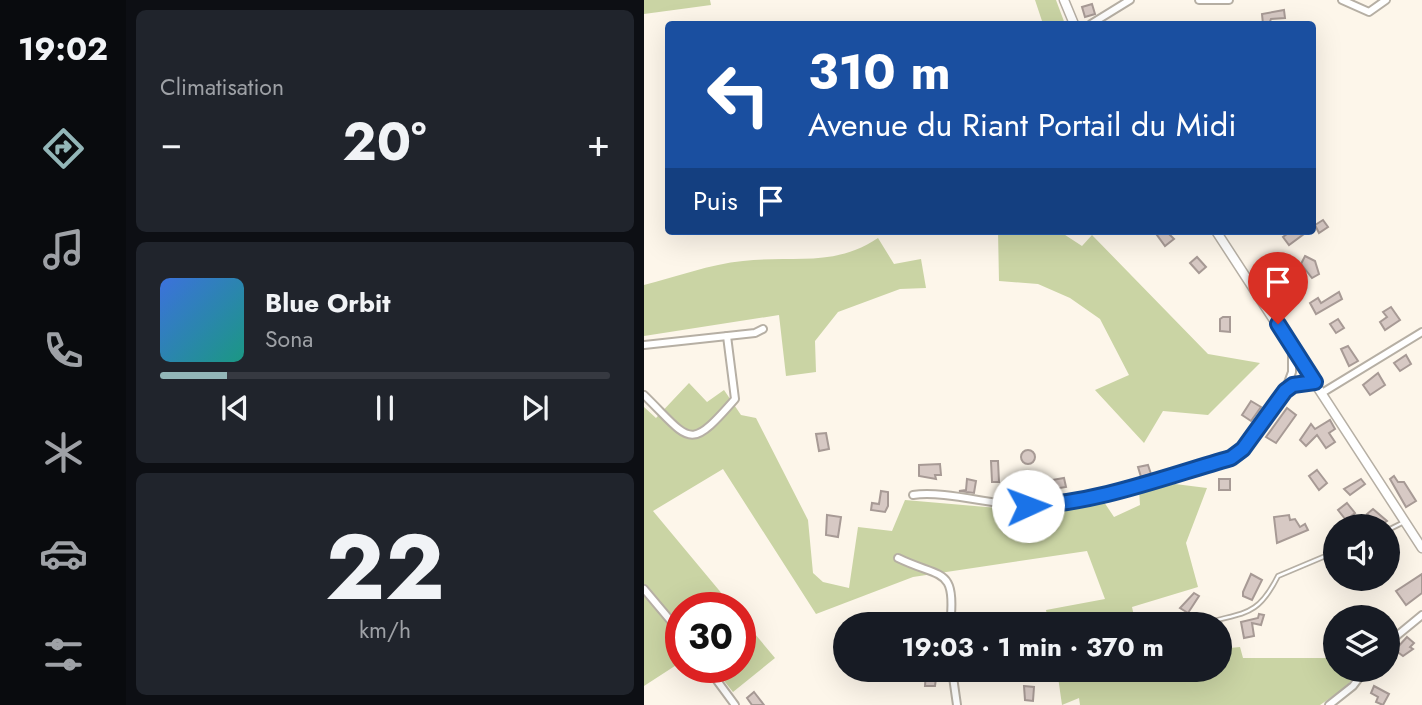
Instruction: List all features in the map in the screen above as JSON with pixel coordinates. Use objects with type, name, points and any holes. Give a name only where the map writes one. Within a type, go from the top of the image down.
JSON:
[{"type":"main road","points":[[1064,0],[1073,21]]},
{"type":"main road","points":[[1219,235],[1422,548]]},
{"type":"street","points":[[1096,21],[1130,0]]},
{"type":"street","points":[[1199,0],[1229,0]]},
{"type":"street","points":[[1342,0],[1369,12],[1386,0]]},
{"type":"street","points":[[644,345],[755,333],[763,329]]},
{"type":"street","points":[[1322,393],[1419,334],[1422,345]]},
{"type":"street","points":[[644,395],[684,435],[696,436],[706,432],[735,399],[727,336]]},
{"type":"street","points":[[1285,391],[1293,364],[1291,343]]},
{"type":"street","points":[[913,495],[1028,506],[1066,505],[1093,499],[1231,458],[1243,449],[1285,391],[1293,385],[1315,382]]},
{"type":"street","points":[[898,558],[941,575],[949,582],[953,595],[951,612]]},
{"type":"street","points":[[644,589],[665,614]]},
{"type":"street","points":[[1400,633],[1422,615]]},
{"type":"street","points":[[954,682],[957,705]]},
{"type":"street","points":[[1329,705],[1356,682]]},
{"type":"street","points":[[718,683],[735,705]]},
{"type":"lane","points":[[1400,524],[1404,522]]},
{"type":"lane","points":[[1232,616],[1256,609],[1279,576],[1323,557]]},
{"type":"green space","points":[[644,0],[710,0],[711,5],[644,14]]},
{"type":"green space","points":[[1035,0],[1056,0],[1064,21],[1042,21]]},
{"type":"green space","points":[[998,235],[1065,235],[1082,246],[1092,235],[1208,354],[1260,363],[1208,415],[1163,411],[1144,443],[1095,390],[1129,375],[1100,319],[1070,298],[1038,284],[999,281]]},
{"type":"green space","points":[[878,238],[894,264],[921,259],[926,288],[900,289],[838,312],[815,341],[816,372],[786,376],[779,315],[644,336],[644,285],[731,263],[829,257],[861,247]]},
{"type":"green space","points":[[689,383],[707,402],[724,390],[741,415],[756,418],[808,520],[813,573],[823,582],[849,588],[858,527],[892,531],[905,500],[1034,511],[1104,502],[1114,517],[1140,505],[1139,489],[1175,484],[1207,488],[1186,543],[1198,587],[1132,607],[1133,612],[1046,612],[1105,599],[1087,551],[913,577],[816,614],[723,469],[653,511],[720,592],[665,592],[665,672],[644,686],[644,407],[656,418]]},
{"type":"green space","points":[[756,635],[775,658],[756,673]]},
{"type":"green space","points":[[1240,647],[1243,658],[1323,658],[1323,682],[1350,682],[1320,705],[1080,705],[1079,698],[1062,705],[1059,682],[1232,682],[1232,648]]},
{"type":"green space","points":[[726,683],[744,683],[733,692]]},
{"type":"building","points":[[1092,4],[1095,14],[1085,17],[1082,7]]},
{"type":"building","points":[[1284,10],[1285,18],[1263,21],[1262,14]]},
{"type":"building","points":[[1323,220],[1328,227],[1319,233],[1316,224]]},
{"type":"building","points":[[1157,235],[1170,235],[1174,239],[1165,246]]},
{"type":"building","points":[[1286,235],[1303,235],[1289,245],[1283,237]]},
{"type":"building","points":[[1305,256],[1315,261],[1319,274],[1312,278],[1301,264]]},
{"type":"building","points":[[1197,257],[1206,267],[1199,273],[1190,263]]},
{"type":"building","points":[[1339,292],[1342,299],[1316,314],[1310,303],[1318,298],[1321,303]]},
{"type":"building","points":[[1391,307],[1400,320],[1385,330],[1380,322],[1387,317],[1383,312]]},
{"type":"building","points":[[1230,317],[1230,332],[1220,331],[1220,319]]},
{"type":"building","points":[[1338,319],[1344,328],[1336,333],[1330,324]]},
{"type":"building","points":[[1348,346],[1358,361],[1349,366],[1341,349]]},
{"type":"building","points":[[1406,355],[1411,364],[1400,371],[1394,363]]},
{"type":"building","points":[[1378,373],[1385,385],[1370,395],[1363,385]]},
{"type":"building","points":[[1251,401],[1261,407],[1251,421],[1242,415]]},
{"type":"building","points":[[1287,408],[1296,415],[1276,443],[1266,437]]},
{"type":"building","points":[[1330,420],[1335,429],[1329,433],[1335,442],[1326,448],[1317,435],[1306,446],[1300,440],[1311,424],[1315,429]]},
{"type":"building","points":[[826,433],[829,449],[819,451],[816,434]]},
{"type":"building","points":[[1025,450],[1031,450],[1035,457],[1031,464],[1025,464],[1021,460],[1021,454]]},
{"type":"building","points":[[991,461],[998,461],[999,482],[992,482]]},
{"type":"building","points":[[940,464],[941,475],[935,475],[936,479],[919,476],[919,465]]},
{"type":"building","points":[[1148,465],[1151,474],[1141,477],[1138,467]]},
{"type":"building","points":[[1317,470],[1327,483],[1319,490],[1309,476]]},
{"type":"building","points":[[1394,476],[1398,482],[1404,482],[1416,501],[1406,507],[1390,479]]},
{"type":"building","points":[[1064,478],[1066,487],[1053,489],[1052,480]]},
{"type":"building","points":[[967,479],[976,481],[974,493],[959,491],[966,490]]},
{"type":"building","points":[[1219,479],[1230,479],[1230,490],[1219,490]]},
{"type":"building","points":[[1361,479],[1365,484],[1350,495],[1344,489]]},
{"type":"building","points":[[881,491],[888,492],[885,512],[871,510],[872,503],[879,504]]},
{"type":"building","points":[[1347,503],[1355,513],[1341,514],[1338,510]]},
{"type":"building","points":[[827,515],[841,517],[838,537],[826,535]]},
{"type":"building","points":[[1289,515],[1290,520],[1295,519],[1300,527],[1305,524],[1308,530],[1277,543],[1274,517]]},
{"type":"building","points":[[1251,574],[1262,580],[1252,600],[1243,596]]},
{"type":"building","points":[[1422,574],[1422,593],[1406,605],[1396,591],[1400,591]]},
{"type":"building","points":[[1194,593],[1199,596],[1189,612],[1180,608]]},
{"type":"building","points":[[1259,614],[1264,615],[1261,625],[1252,623],[1254,636],[1244,638],[1241,622],[1258,618]]},
{"type":"building","points":[[1407,637],[1414,643],[1410,647],[1413,649],[1403,656],[1400,654],[1400,645]]},
{"type":"building","points":[[925,682],[936,682],[935,686],[925,686]]},
{"type":"building","points":[[1024,686],[1034,687],[1033,701],[1025,700]]},
{"type":"building","points":[[1374,686],[1389,694],[1383,705],[1376,702],[1378,697],[1371,693]]},
{"type":"building","points":[[754,692],[764,705],[752,705],[747,698]]},
{"type":"route","points":[[1028,506],[1066,505],[1093,499],[1231,458],[1243,449],[1285,391],[1293,385],[1315,382],[1278,324]]}]
